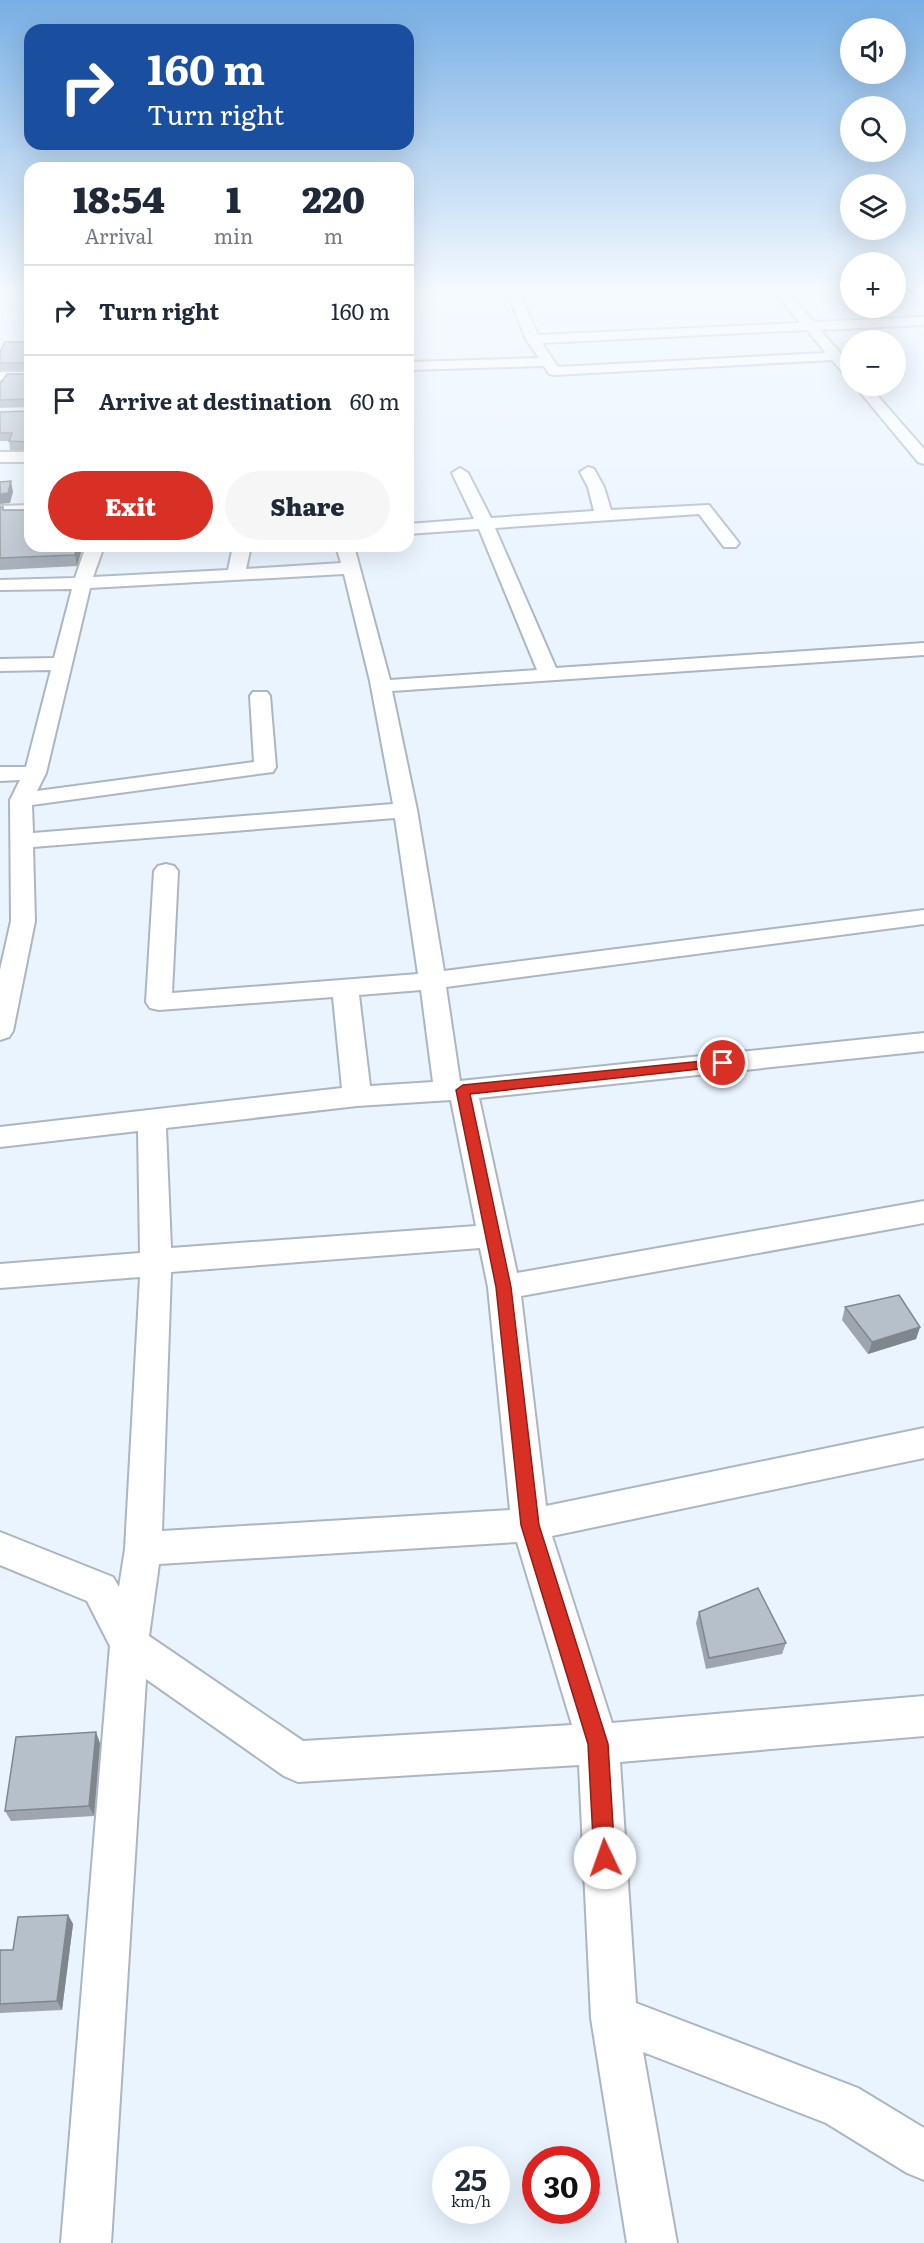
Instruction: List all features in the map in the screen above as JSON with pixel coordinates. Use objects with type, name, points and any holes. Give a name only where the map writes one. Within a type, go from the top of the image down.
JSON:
[{"type":"street","points":[[873,399],[924,459]]},
{"type":"street","points":[[0,457],[24,457]]},
{"type":"street","points":[[588,472],[596,487],[604,517]]},
{"type":"street","points":[[460,473],[549,675]]},
{"type":"street","points":[[414,528],[703,509],[730,543]]},
{"type":"street","points":[[0,511],[24,510]]},
{"type":"street","points":[[0,1031],[11,919],[22,840],[21,800],[35,773],[82,583],[93,552]]},
{"type":"street","points":[[236,574],[241,552]]},
{"type":"street","points":[[0,585],[82,583],[236,574],[348,557],[382,686],[419,886],[432,981],[455,1090],[504,1287],[530,1525],[598,1744],[614,2018],[652,2243]]},
{"type":"street","points":[[382,686],[924,650]]},
{"type":"street","points":[[0,665],[62,664]]},
{"type":"street","points":[[21,800],[265,767],[260,696]]},
{"type":"street","points":[[0,774],[35,773]]},
{"type":"street","points":[[22,840],[405,810]]},
{"type":"street","points":[[166,871],[159,1002],[432,981],[924,917]]},
{"type":"street","points":[[345,988],[357,1096]]},
{"type":"street","points":[[0,1137],[152,1122],[357,1096],[455,1090],[924,1042]]},
{"type":"street","points":[[86,2243],[129,1644],[142,1549],[156,1264],[152,1122]]},
{"type":"street","points":[[504,1287],[924,1212]]},
{"type":"street","points":[[0,1276],[156,1264],[158,1261],[493,1236]]},
{"type":"street","points":[[142,1549],[530,1525],[924,1443]]},
{"type":"street","points":[[0,1548],[100,1589],[129,1644],[298,1762],[598,1744],[924,1716]]},
{"type":"street","points":[[614,2018],[841,2105],[924,2156]]},
{"type":"building","points":[[24,411],[24,442],[9,441],[12,433],[0,433],[0,412]]},
{"type":"building","points":[[11,481],[8,493],[0,494],[0,482]]},
{"type":"building","points":[[0,507],[3,507],[3,510],[24,510],[24,552],[76,552],[75,555],[0,558]]},
{"type":"building","points":[[899,1295],[920,1327],[872,1342],[845,1307]]},
{"type":"building","points":[[758,1588],[786,1643],[709,1658],[699,1612]]},
{"type":"building","points":[[96,1732],[89,1806],[5,1811],[16,1737]]},
{"type":"building","points":[[68,1915],[57,2001],[0,2004],[0,1950],[13,1950],[18,1917]]},
{"type":"route","points":[[605,1858],[598,1744],[530,1525],[504,1287],[463,1090],[723,1063]]}]
